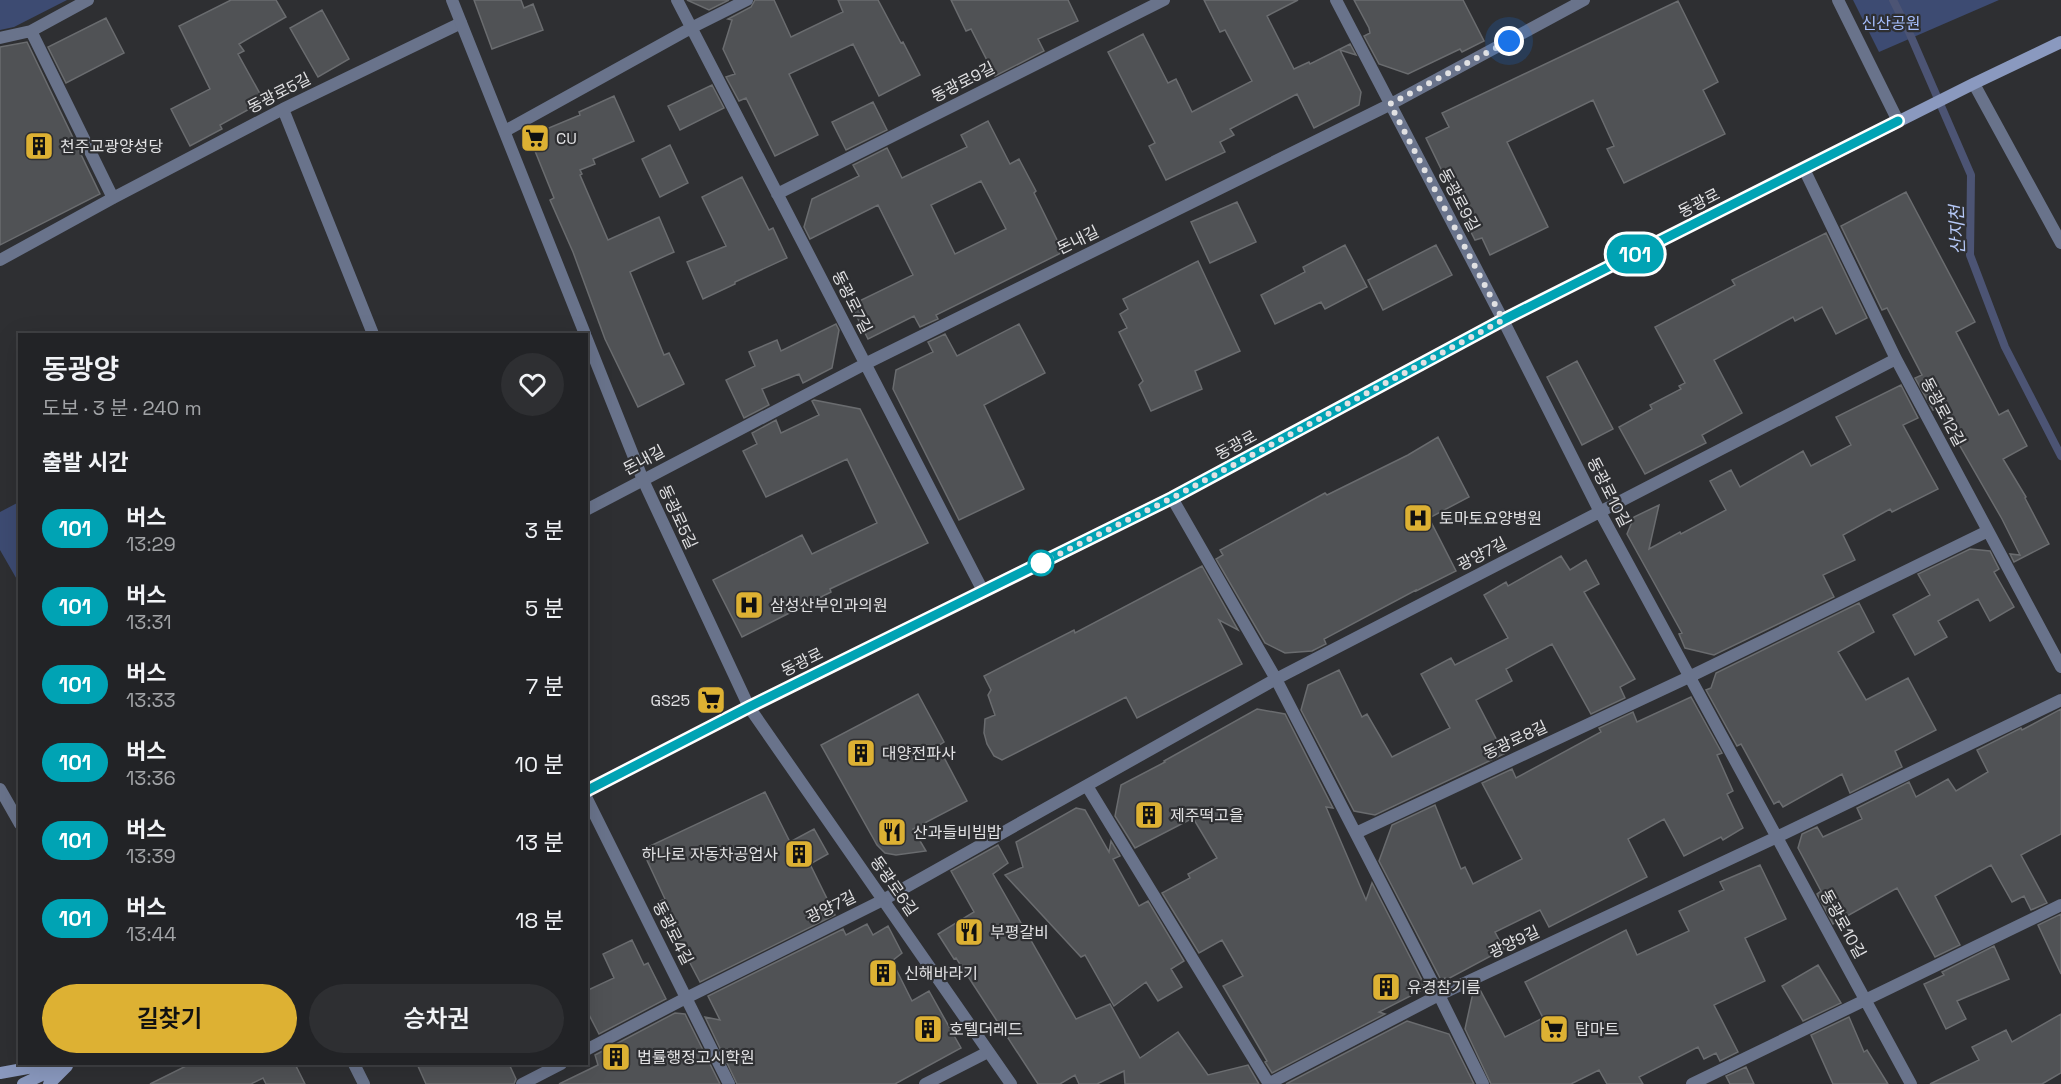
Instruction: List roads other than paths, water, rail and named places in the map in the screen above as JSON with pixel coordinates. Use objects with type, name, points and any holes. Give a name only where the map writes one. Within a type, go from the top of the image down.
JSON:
[{"type":"main road","points":[[1973,84],[2061,42]]},
{"type":"main road","name":"동광로","points":[[588,790],[749,707],[1172,498],[1503,320],[1973,84]]},
{"type":"main road","points":[[0,1073],[44,1065]]},
{"type":"main road","points":[[23,1084],[63,1065]]},
{"type":"main road","points":[[49,1084],[68,1065]]},
{"type":"street","points":[[0,38],[30,32],[88,0]]},
{"type":"street","name":"동광로5길","points":[[452,0],[585,333]]},
{"type":"street","name":"동광로7길","points":[[677,0],[983,591]]},
{"type":"street","points":[[505,131],[691,28],[747,0]]},
{"type":"street","name":"동광로9길","points":[[777,194],[1164,0]]},
{"type":"street","name":"동광로9길","points":[[1336,0],[1503,320]]},
{"type":"street","name":"돈내길","points":[[588,509],[866,364],[1390,104],[1584,0]]},
{"type":"street","points":[[1838,0],[1899,121]]},
{"type":"street","name":"동광로5길","points":[[0,260],[283,109],[461,22]]},
{"type":"street","points":[[30,32],[113,198]]},
{"type":"street","points":[[1973,84],[2061,243]]},
{"type":"street","points":[[283,109],[373,333]]},
{"type":"street","name":"동광로12길","points":[[1804,169],[1896,359],[2061,667]]},
{"type":"street","name":"동광로10길","points":[[1503,320],[1600,512],[1911,1084]]},
{"type":"street","name":"동광로5길","points":[[588,341],[643,480],[749,707]]},
{"type":"street","name":"광양7길","points":[[588,1049],[883,900],[1276,679],[1896,359]]},
{"type":"street","points":[[1172,498],[1276,679],[1483,1084]]},
{"type":"street","points":[[1689,677],[1988,531]]},
{"type":"street","name":"동광로8길","points":[[1356,833],[1689,677]]},
{"type":"street","points":[[1777,837],[2061,700]]},
{"type":"street","name":"동광로6길","points":[[749,707],[1011,1084]]},
{"type":"street","points":[[1087,786],[1269,1084]]},
{"type":"street","points":[[0,789],[14,801],[18,816]]},
{"type":"street","name":"동광로4길","points":[[588,801],[729,1084]]},
{"type":"street","name":"광양9길","points":[[1269,1084],[1439,995],[1777,837]]},
{"type":"street","points":[[1692,1084],[1865,998],[2061,905]]},
{"type":"street","points":[[925,1084],[988,1052]]},
{"type":"street","points":[[354,1065],[364,1084]]},
{"type":"street","points":[[522,1084],[559,1065]]},
{"type":"waterway","name":"산지천","points":[[1893,0],[1971,175],[1970,255],[2005,347],[2061,456]]},
{"type":"place","name":"CU","points":[[535,138]]},
{"type":"place","name":"천주교광양성당","points":[[39,146]]},
{"type":"place","name":"토마토요양병원","points":[[1418,518]]},
{"type":"place","name":"삼성산부인과의원","points":[[749,605]]},
{"type":"place","name":"GS25","points":[[711,700]]},
{"type":"place","name":"대양전파사","points":[[861,753]]},
{"type":"place","name":"제주떡고을","points":[[1149,815]]},
{"type":"place","name":"산과들비빔밥","points":[[892,832]]},
{"type":"place","name":"하나로 자동차공업사","points":[[799,854]]},
{"type":"place","name":"부평갈비","points":[[969,932]]},
{"type":"place","name":"신해바라기","points":[[883,973]]},
{"type":"place","name":"유경참기름","points":[[1386,987]]},
{"type":"place","name":"호텔더레드","points":[[928,1029]]},
{"type":"place","name":"탑마트","points":[[1554,1029]]},
{"type":"place","name":"법률행정고시학원","points":[[616,1057]]},
{"type":"park label","name":"신산공원","points":[[1891,23]]}]
